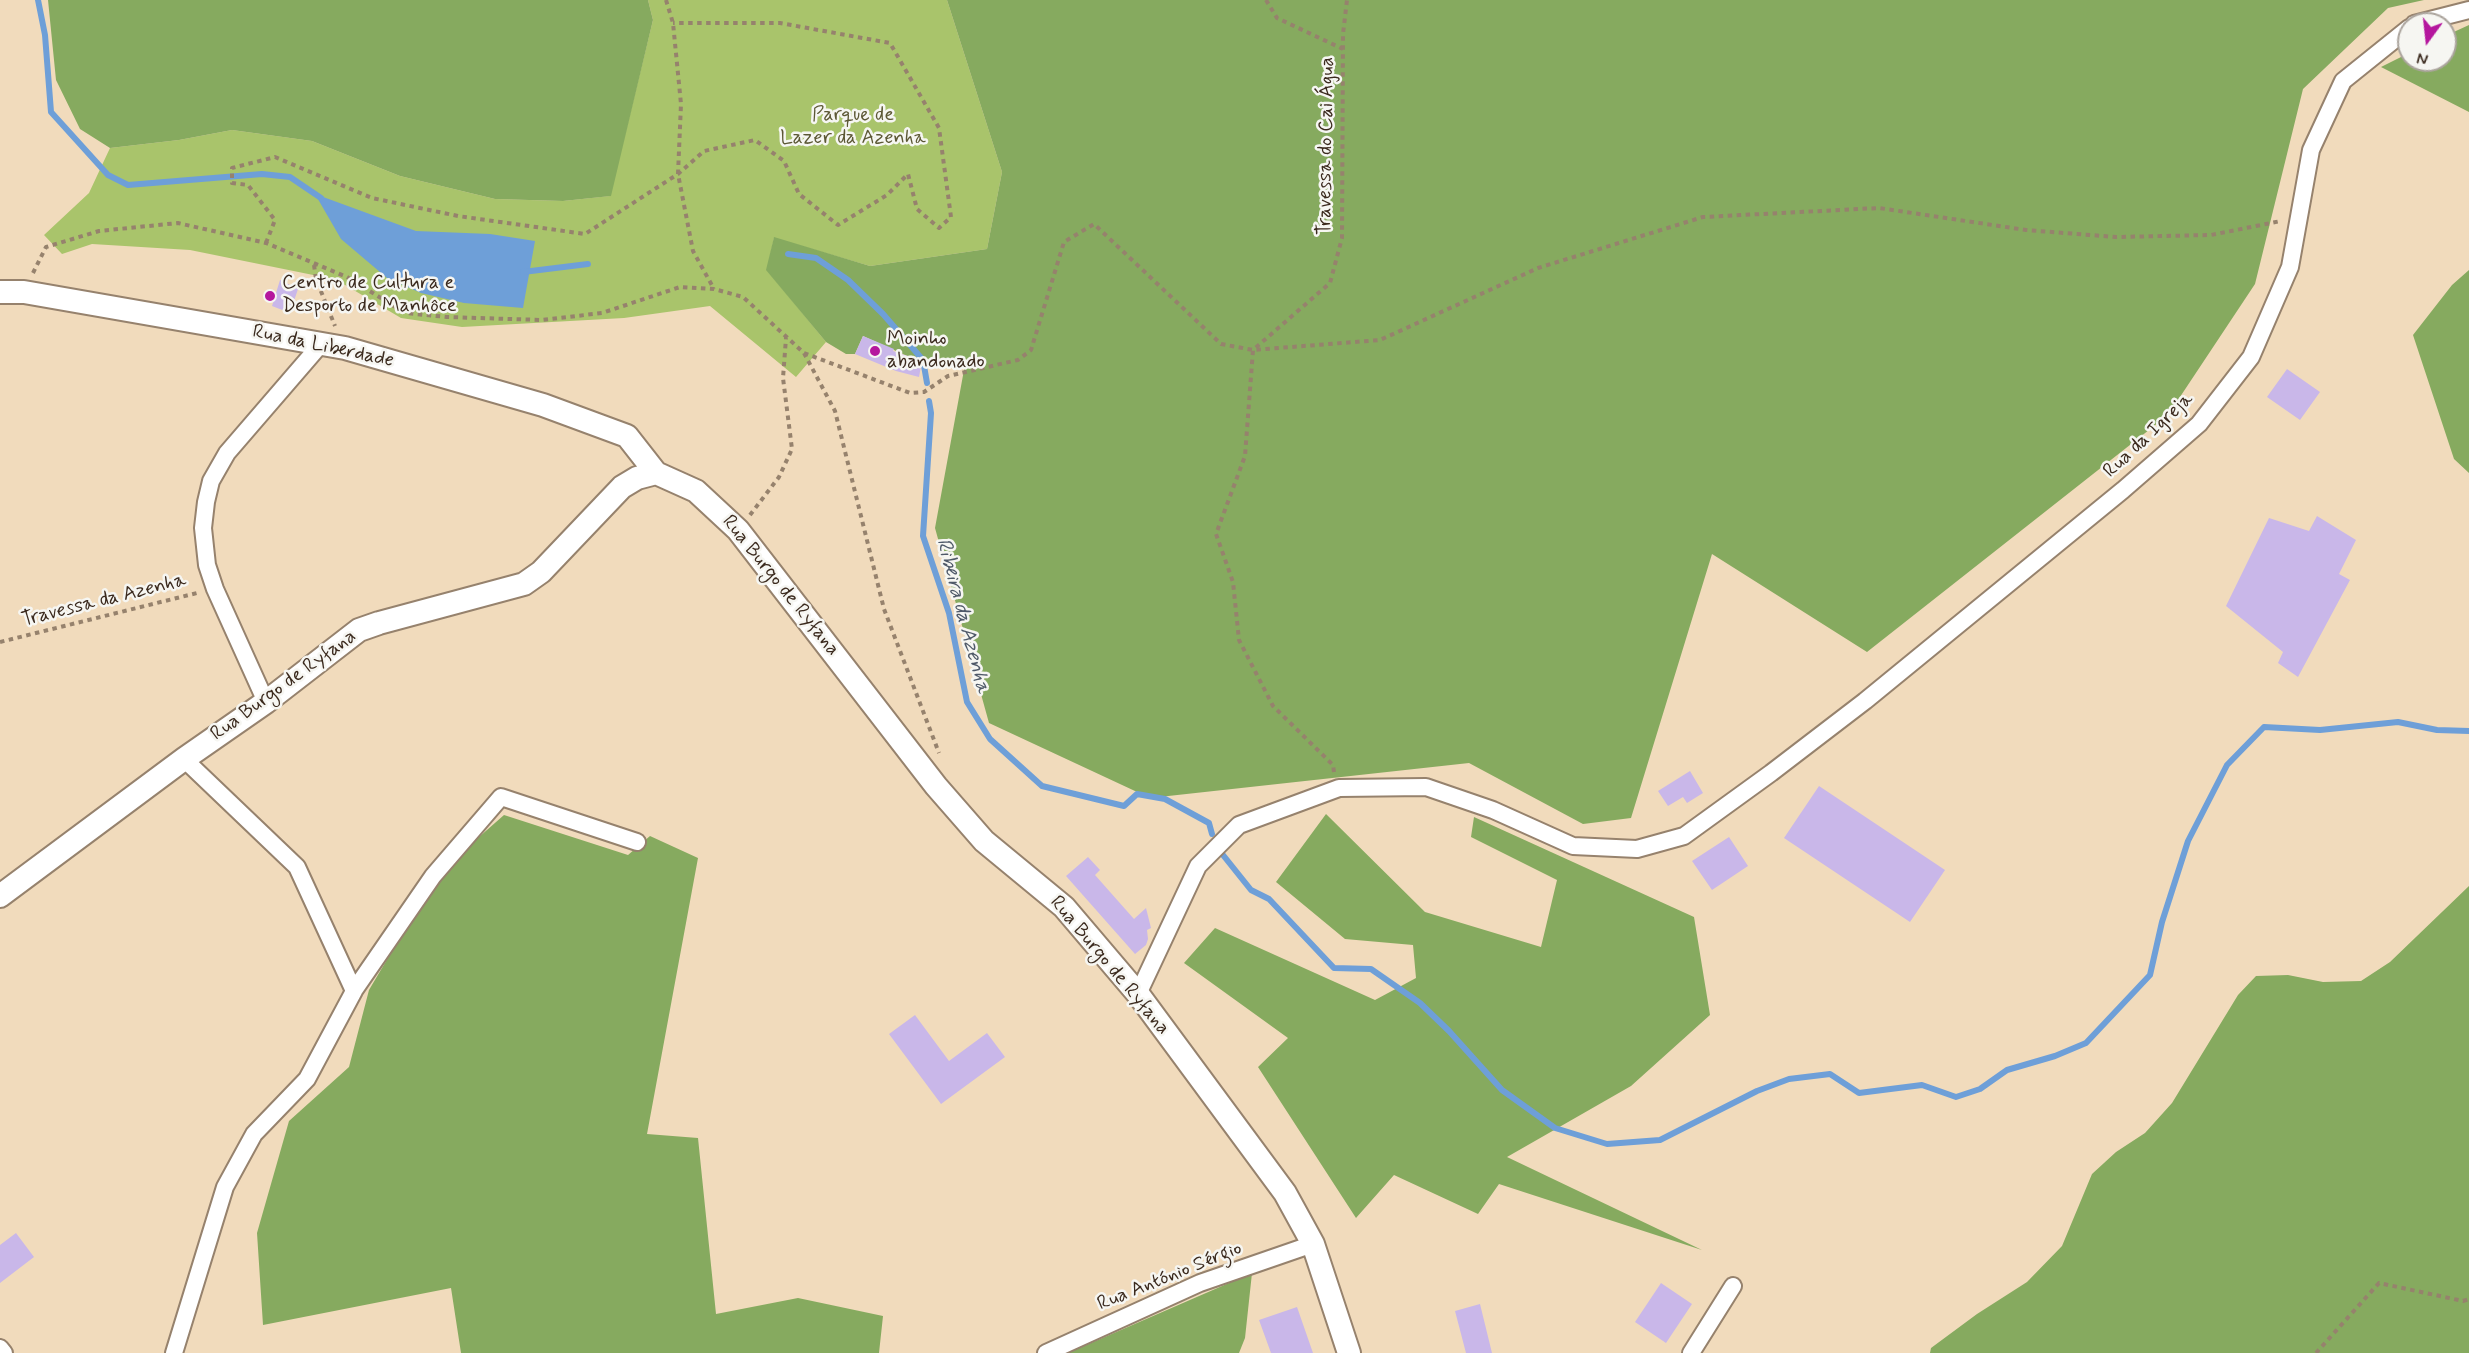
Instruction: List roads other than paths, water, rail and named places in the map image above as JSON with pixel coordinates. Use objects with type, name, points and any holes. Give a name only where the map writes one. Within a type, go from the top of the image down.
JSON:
[{"type":"main road","name":"Rua da Liberdade","points":[[0,292],[24,292],[330,338],[345,348],[543,405],[627,436],[656,473]]},
{"type":"main road","name":"Rua Burgo de Ryfana","points":[[0,896],[184,759],[266,702],[359,630],[525,584],[541,572],[622,487],[637,478],[656,473],[696,491],[738,530],[936,786],[984,841],[1064,907],[1138,994],[1285,1193],[1313,1245],[1349,1353]]},
{"type":"street","name":"Rua da Igreja","points":[[1138,994],[1198,866],[1239,825],[1337,789],[1426,787],[1493,810],[1573,846],[1637,849],[1684,836],[1771,773],[1865,701],[2123,490],[2199,424],[2251,357],[2290,267],[2311,150],[2343,81],[2397,38]]},
{"type":"street","points":[[266,702],[215,589],[207,565],[203,528],[211,481],[227,453],[330,338]]},
{"type":"street","points":[[184,759],[297,867],[344,967],[353,992]]},
{"type":"street","points":[[174,1353],[225,1187],[254,1134],[307,1079],[353,992],[433,876],[501,797],[637,842]]},
{"type":"street","name":"Rua António Sérgio","points":[[1046,1353],[1200,1283],[1313,1245]]},
{"type":"street","points":[[1690,1353],[1733,1287]]},
{"type":"street","points":[[0,1348],[4,1353]]},
{"type":"water","points":[[315,194],[416,231],[490,234],[535,241],[523,308],[464,303],[421,293],[387,278],[341,239]]},
{"type":"waterway","points":[[38,0],[45,35],[51,112],[108,175],[128,185],[262,174],[290,177],[321,198]]},
{"type":"waterway","points":[[788,254],[816,258],[848,280],[883,314],[923,360],[927,383]]},
{"type":"waterway","points":[[523,272],[588,264]]},
{"type":"waterway","name":"Ribeira da Azenha","points":[[929,401],[931,413],[923,536],[949,613],[967,702],[990,739],[1042,786],[1124,806],[1137,794],[1165,799],[1209,823],[1212,834]]},
{"type":"waterway","name":"Ribeira da Azenha","points":[[1223,855],[1251,890],[1269,899],[1334,968],[1371,969],[1420,1003],[1449,1031],[1502,1090],[1555,1128],[1607,1144],[1660,1140],[1757,1091],[1789,1079],[1830,1074],[1859,1093],[1922,1085],[1956,1097],[1980,1089],[2007,1070],[2055,1056],[2086,1043],[2150,975],[2162,922],[2188,841],[2227,765],[2264,727],[2320,730],[2398,722],[2437,730],[2469,731]]},
{"type":"place","name":"Centro de Cultura e Desporto de Manhôce","points":[[270,296]]},
{"type":"place","name":"Moinho abandonado","points":[[875,351]]},
{"type":"park label","name":"Parque de Lazer da Azenha","points":[[853,128]]}]
